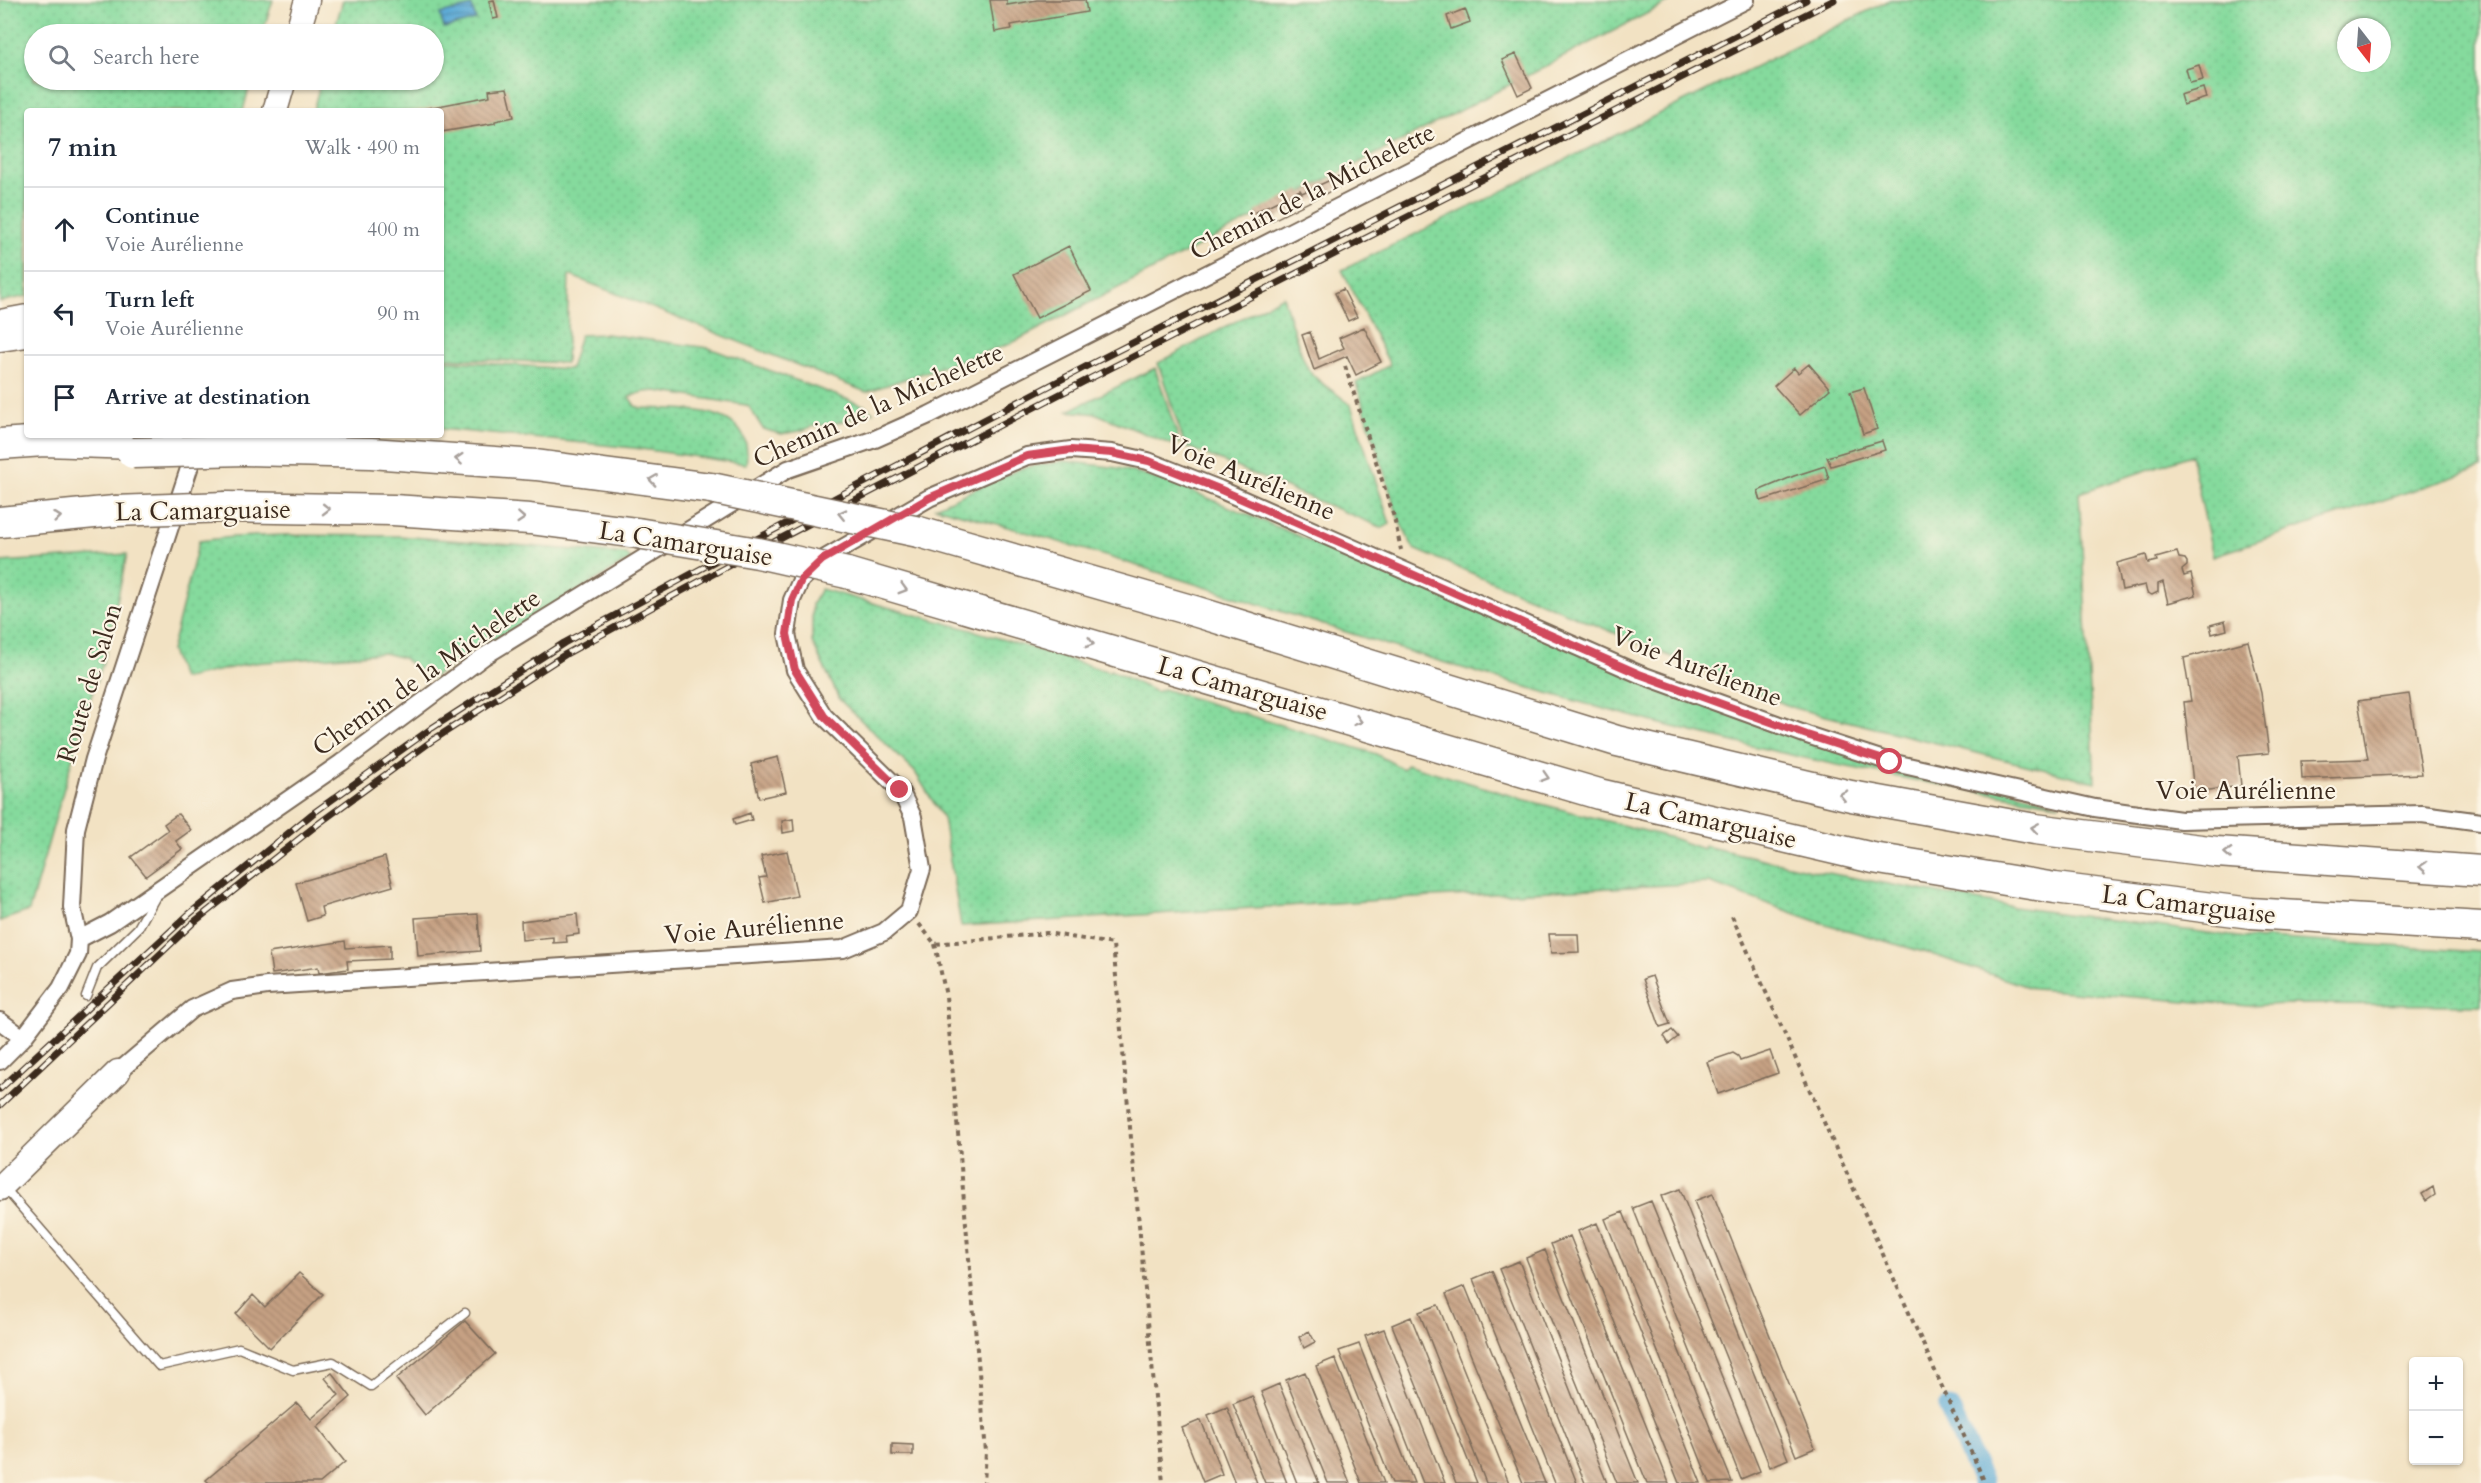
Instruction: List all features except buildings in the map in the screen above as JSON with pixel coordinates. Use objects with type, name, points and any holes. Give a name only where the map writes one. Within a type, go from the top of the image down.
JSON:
[{"type":"highway","points":[[0,444],[44,441],[135,449],[371,453],[536,465],[711,488],[919,532],[1194,610],[1617,741],[1851,796],[2035,829],[2217,852],[2481,871]]},
{"type":"highway","points":[[0,464],[135,449]]},
{"type":"highway","name":"La Camarguaise","points":[[0,522],[115,511],[226,507],[393,510],[519,518],[637,533],[759,553],[847,573],[1599,794],[1873,858],[2055,888],[2251,913],[2481,927]]},
{"type":"street","points":[[300,24],[307,0]]},
{"type":"street","name":"Chemin de la Michelette","points":[[79,947],[162,885],[341,762],[483,657],[788,469],[875,439],[929,415],[1746,0]]},
{"type":"street","points":[[276,108],[281,90]]},
{"type":"street","points":[[0,322],[24,317]]},
{"type":"street","points":[[0,339],[24,335]]},
{"type":"street","name":"Route de Salon","points":[[79,947],[72,907],[76,829],[94,759],[199,438]]},
{"type":"street","name":"Voie Aurélienne","points":[[118,1072],[192,1009],[232,991],[267,986],[843,949],[884,932],[909,910],[922,869],[913,817],[900,790],[824,716],[795,670],[787,634],[792,600],[801,580],[822,560],[929,498],[1027,456],[1071,450],[1112,453],[1149,461],[1219,489],[1639,674],[1807,735],[1890,762],[2096,808],[2181,820],[2422,814],[2481,822]]},
{"type":"street","points":[[0,1060],[23,1038],[61,988],[79,947]]},
{"type":"street","points":[[0,1021],[23,1038]]},
{"type":"street","points":[[1,1187],[118,1072]]},
{"type":"lane","points":[[86,996],[97,968],[138,928],[162,885]]},
{"type":"lane","points":[[1,1187],[159,1366],[239,1348],[292,1370],[333,1362],[371,1386],[465,1313]]},
{"type":"path","points":[[1345,366],[1394,517],[1406,571]]},
{"type":"path","points":[[909,910],[935,944],[946,996],[986,1452],[984,1483]]},
{"type":"path","points":[[1732,916],[1985,1483]]},
{"type":"path","points":[[935,944],[1047,933],[1113,944],[1163,1483]]},
{"type":"green space","points":[[0,0],[273,0],[265,24],[24,24],[24,90],[248,90],[244,108],[24,108],[24,297],[0,302]]},
{"type":"green space","points":[[343,0],[1673,0],[1010,344],[866,392],[569,275],[566,363],[444,358],[444,108],[314,108],[318,90],[444,90],[444,24],[336,24]]},
{"type":"green space","points":[[1890,0],[2481,0],[2481,468],[2213,556],[2191,455],[2079,493],[2095,782],[1794,708],[1414,549],[1399,520],[1356,383],[1390,365],[1342,270]]},
{"type":"green space","points":[[1283,296],[1307,367],[1316,378],[1351,406],[1390,524],[1383,528],[1185,446],[1158,363]]},
{"type":"green space","points":[[606,334],[709,348],[865,406],[873,412],[833,424],[781,434],[763,429],[746,405],[656,391],[643,392],[629,397],[635,406],[641,408],[694,411],[728,420],[739,430],[746,444],[746,464],[634,448],[444,429],[444,360],[570,369],[580,335]]},
{"type":"green space","points":[[1155,368],[1180,443],[1170,444],[1097,414],[1068,411]]},
{"type":"green space","points":[[1065,461],[1119,468],[1177,485],[1504,622],[1734,714],[2060,804],[1928,783],[1668,726],[1464,669],[1087,550],[935,507],[1022,468]]},
{"type":"green space","points":[[285,535],[399,536],[626,554],[631,559],[430,679],[403,658],[384,653],[253,663],[182,679],[171,651],[199,541]]},
{"type":"green space","points":[[127,554],[105,657],[85,714],[29,911],[0,921],[0,562]]},
{"type":"green space","points":[[821,589],[975,631],[1110,672],[1110,670],[1156,692],[1163,689],[1376,754],[1403,769],[1407,764],[1526,800],[1672,838],[1703,849],[1704,846],[1811,870],[2014,907],[2261,940],[2267,938],[2481,952],[2481,1005],[2286,1004],[2248,1006],[2034,989],[1937,956],[1819,922],[1709,883],[1432,897],[961,926],[943,818],[915,772],[840,700],[812,642],[812,604]]},
{"type":"water","points":[[472,6],[476,20],[444,28],[440,14]]},
{"type":"waterway","points":[[1949,1408],[1983,1483]]},
{"type":"railway","points":[[0,1089],[188,915],[312,814],[432,728],[564,643],[730,553],[1089,365],[1806,0]]},
{"type":"railway","points":[[0,1105],[194,922],[318,824],[433,740],[566,654],[737,561],[1091,378],[1834,0]]},
{"type":"route","points":[[900,790],[824,716],[795,670],[787,634],[792,600],[801,580],[822,560],[929,498],[1027,456],[1071,450],[1112,453],[1149,461],[1219,489],[1639,674],[1807,735],[1890,762]]}]
